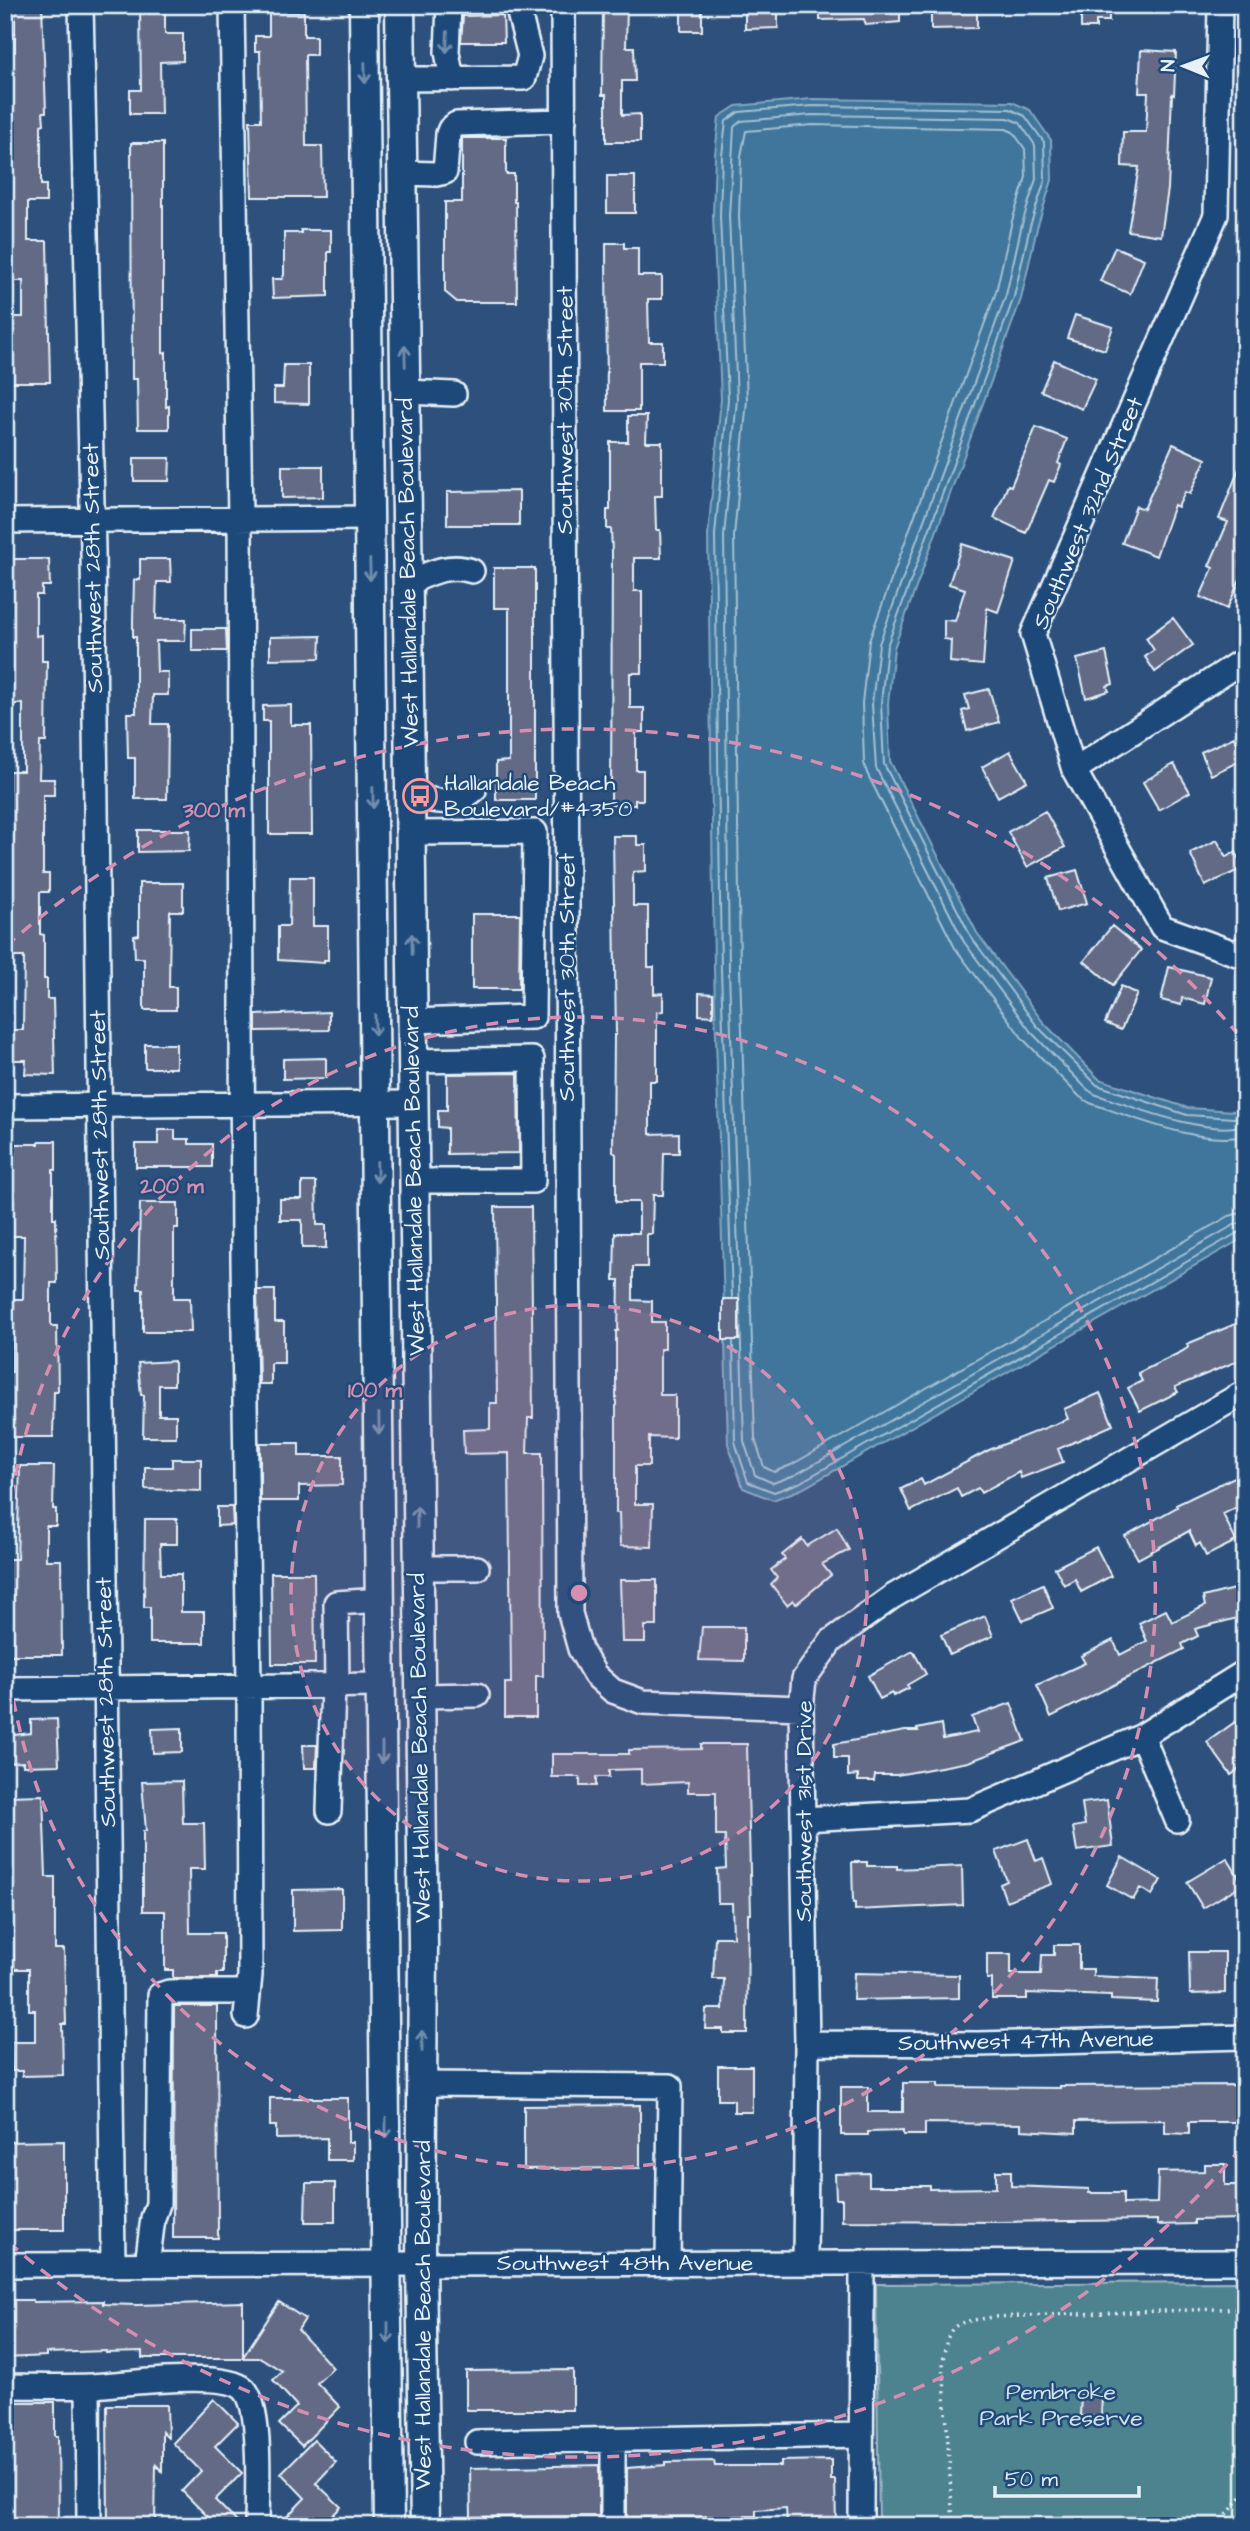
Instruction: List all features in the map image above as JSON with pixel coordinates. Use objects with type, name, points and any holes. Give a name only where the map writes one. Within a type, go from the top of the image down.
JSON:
[{"type":"main road","name":"West Hallandale Beach Boulevard","points":[[364,5],[389,2526]]},
{"type":"main road","name":"West Hallandale Beach Boulevard","points":[[400,5],[414,1103],[425,2526]]},
{"type":"main road","points":[[368,328],[386,501],[408,547]]},
{"type":"main road","points":[[369,518],[383,536],[409,620]]},
{"type":"main road","points":[[380,1495],[396,1525],[397,1650],[418,1688]]},
{"type":"main road","points":[[382,1685],[403,1729],[405,1863],[421,1904]]},
{"type":"street","name":"Southwest 28th Street","points":[[81,5],[92,520],[113,2264]]},
{"type":"street","points":[[232,5],[240,519],[243,1260],[249,1686],[246,2016]]},
{"type":"street","points":[[449,5],[447,52],[452,79]]},
{"type":"street","points":[[401,79],[524,78],[530,56],[517,5]]},
{"type":"street","name":"Southwest 30th Street","points":[[563,5],[570,1613],[580,1649],[595,1675],[613,1691],[642,1702],[801,1708]]},
{"type":"street","name":"Southwest 32nd Street","points":[[1220,5],[1216,215],[1033,634],[1074,770],[1162,928],[1241,950]]},
{"type":"street","points":[[402,173],[445,172],[448,134],[456,124],[564,121]]},
{"type":"street","points":[[406,393],[454,394]]},
{"type":"street","points":[[5,521],[369,518]]},
{"type":"street","points":[[408,583],[437,570],[458,566],[472,571]]},
{"type":"street","points":[[1074,770],[1245,659]]},
{"type":"street","points":[[410,795],[437,801],[462,800],[474,790]]},
{"type":"street","points":[[411,833],[535,832],[533,1017],[412,1021]]},
{"type":"street","points":[[413,1061],[533,1059],[533,1181],[414,1181]]},
{"type":"street","points":[[5,1106],[414,1103]]},
{"type":"street","name":"Southwest 31st Drive","points":[[805,2262],[807,2043],[801,1708],[804,1679],[831,1641],[892,1597],[1245,1392]]},
{"type":"street","points":[[417,1568],[477,1568]]},
{"type":"street","points":[[329,1811],[336,1603],[381,1600]]},
{"type":"street","points":[[803,1819],[970,1810],[1142,1736],[1245,1672]]},
{"type":"street","points":[[5,1689],[382,1685]]},
{"type":"street","points":[[418,1688],[477,1695]]},
{"type":"street","points":[[1142,1736],[1177,1820]]},
{"type":"street","points":[[147,2265],[153,2217],[158,2204],[160,1995],[248,1992]]},
{"type":"street","name":"Southwest 47th Avenue","points":[[807,2043],[978,2044],[1245,2037]]},
{"type":"street","points":[[422,2084],[670,2086],[668,2263]]},
{"type":"street","points":[[861,2526],[862,2262]]},
{"type":"street","name":"Southwest 48th Avenue","points":[[5,2265],[1245,2262]]},
{"type":"street","points":[[5,2386],[88,2386],[201,2379],[233,2383],[244,2389],[254,2405],[257,2526]]},
{"type":"street","points":[[88,2386],[89,2526]]},
{"type":"street","points":[[477,2442],[862,2435]]},
{"type":"street","points":[[613,2440],[613,2526]]},
{"type":"path","points":[[953,2526],[943,2362],[946,2336],[953,2327],[964,2321],[994,2317],[1245,2308]]},
{"type":"path","points":[[1218,2526],[1245,2492]]},
{"type":"green space","name":"Pembroke Park Preserve","points":[[1245,2282],[1245,2526],[879,2526],[876,2284]]},
{"type":"water","points":[[812,99],[1012,102],[1030,110],[1051,140],[1052,180],[1037,228],[1021,299],[894,648],[888,704],[890,761],[977,933],[1043,1022],[1099,1079],[1188,1108],[1234,1111],[1245,1106],[1245,1237],[802,1489],[773,1500],[743,1488],[728,1444],[714,970],[708,535],[721,399],[713,216],[719,117],[736,106]]},
{"type":"building","points":[[15,5],[42,5],[46,112],[43,112],[44,124],[41,125],[41,185],[46,185],[46,202],[28,202],[28,241],[47,241],[50,382],[5,382],[5,344],[9,344],[9,317],[23,317],[23,281],[5,281],[6,52],[15,52]]},
{"type":"building","points":[[140,5],[165,5],[165,34],[183,34],[183,61],[160,62],[161,114],[130,114],[130,90],[141,90]]},
{"type":"building","points":[[603,5],[627,5],[626,47],[634,47],[635,81],[622,81],[622,115],[640,114],[640,142],[606,142],[606,95],[602,95]]},
{"type":"building","points":[[681,5],[702,5],[702,31],[681,31]]},
{"type":"building","points":[[745,5],[778,5],[778,28],[745,29]]},
{"type":"building","points":[[820,5],[900,5],[900,22],[866,25],[864,19],[820,20]]},
{"type":"building","points":[[931,5],[977,5],[977,28],[931,29]]},
{"type":"building","points":[[1081,5],[1109,5],[1109,21],[1096,21],[1096,28],[1081,28]]},
{"type":"building","points":[[269,12],[304,12],[304,36],[316,36],[316,55],[305,55],[306,146],[322,146],[323,197],[252,197],[250,121],[261,121],[260,51],[255,51],[255,36],[269,36]]},
{"type":"building","points":[[503,15],[504,42],[461,42],[463,16]]},
{"type":"building","points":[[1141,50],[1176,52],[1168,189],[1161,236],[1128,231],[1139,167],[1122,166],[1123,132],[1146,132],[1148,93],[1139,93]]},
{"type":"building","points":[[462,138],[506,138],[506,174],[514,174],[516,202],[517,302],[457,302],[445,292],[445,202],[462,202]]},
{"type":"building","points":[[131,143],[163,143],[163,353],[166,352],[166,407],[169,406],[169,429],[138,429],[137,379],[132,379]]},
{"type":"building","points":[[607,176],[635,176],[635,213],[607,213]]},
{"type":"building","points":[[301,230],[331,230],[328,296],[273,298],[272,279],[282,279],[284,275],[284,233],[301,233]]},
{"type":"building","points":[[606,243],[624,243],[624,248],[638,248],[638,276],[662,276],[662,299],[648,299],[649,342],[663,342],[663,362],[639,362],[639,411],[607,411]]},
{"type":"building","points":[[1115,247],[1144,259],[1130,294],[1100,281]]},
{"type":"building","points":[[1075,315],[1113,327],[1105,350],[1067,338]]},
{"type":"building","points":[[1054,360],[1096,379],[1082,409],[1041,391]]},
{"type":"building","points":[[284,365],[309,365],[309,404],[274,403],[274,388],[283,388]]},
{"type":"building","points":[[628,416],[647,416],[646,442],[662,442],[662,496],[655,496],[656,530],[660,530],[661,558],[634,558],[634,591],[642,591],[642,673],[630,673],[630,708],[644,708],[644,732],[636,732],[636,770],[643,770],[643,800],[635,800],[635,805],[611,805],[612,553],[611,529],[607,529],[607,510],[610,510],[610,442],[628,442]]},
{"type":"building","points":[[1036,427],[1067,439],[1054,482],[1049,480],[1026,533],[994,518]]},
{"type":"building","points":[[1173,444],[1206,459],[1190,494],[1185,492],[1178,507],[1174,505],[1156,556],[1122,543],[1136,506],[1144,509]]},
{"type":"building","points":[[1244,456],[1245,568],[1227,609],[1200,597],[1213,568],[1209,566],[1228,522],[1219,519]]},
{"type":"building","points":[[134,458],[170,458],[169,481],[134,481]]},
{"type":"building","points":[[282,466],[323,466],[323,497],[282,498]]},
{"type":"building","points":[[519,491],[519,525],[447,525],[447,492]]},
{"type":"building","points":[[962,544],[1015,561],[998,612],[987,608],[983,665],[950,662],[951,640],[944,639],[944,620],[955,621],[965,589],[949,584]]},
{"type":"building","points":[[5,559],[49,559],[50,586],[42,586],[42,595],[36,595],[36,636],[42,635],[42,661],[47,661],[46,742],[40,742],[39,779],[54,779],[54,795],[43,795],[43,874],[49,874],[49,892],[40,892],[40,934],[44,935],[47,999],[53,999],[55,1075],[25,1074],[26,1060],[5,1060],[5,1030],[23,1030],[24,957],[5,957],[5,829],[9,829],[9,771],[23,771],[23,704],[10,704],[10,693],[5,693]]},
{"type":"building","points":[[140,559],[170,559],[171,582],[157,582],[156,619],[186,619],[185,641],[156,641],[157,672],[168,672],[168,695],[153,695],[152,724],[168,724],[167,799],[135,799],[135,758],[128,758],[127,713],[136,713],[134,580],[140,580]]},
{"type":"building","points":[[494,568],[535,568],[535,800],[496,800],[496,762],[509,761],[509,608],[494,608]]},
{"type":"building","points":[[1173,618],[1193,645],[1155,672],[1145,657],[1154,650],[1146,638]]},
{"type":"building","points":[[192,629],[226,629],[227,651],[192,651]]},
{"type":"building","points":[[321,636],[320,658],[270,659],[270,637]]},
{"type":"building","points":[[1106,652],[1113,684],[1107,686],[1109,691],[1086,698],[1077,659]]},
{"type":"building","points":[[989,689],[999,722],[967,731],[962,711],[969,709],[965,695]]},
{"type":"building","points":[[291,705],[291,725],[311,725],[312,834],[269,834],[269,721],[263,721],[263,706]]},
{"type":"building","points":[[1234,737],[1244,759],[1211,775],[1201,752]]},
{"type":"building","points":[[1010,751],[1027,781],[998,797],[982,767]]},
{"type":"building","points":[[1174,764],[1190,792],[1159,810],[1143,782]]},
{"type":"building","points":[[1045,811],[1065,847],[1027,867],[1008,832]]},
{"type":"building","points":[[138,830],[190,830],[189,851],[138,852]]},
{"type":"building","points":[[613,836],[637,836],[637,845],[646,845],[646,871],[633,872],[633,906],[648,906],[648,967],[654,967],[654,994],[663,993],[663,1011],[657,1012],[657,1081],[650,1081],[650,1134],[679,1133],[679,1153],[664,1153],[663,1195],[653,1195],[652,1234],[647,1234],[647,1267],[633,1267],[633,1300],[652,1301],[652,1322],[665,1322],[665,1349],[660,1349],[660,1395],[675,1395],[675,1438],[649,1437],[649,1466],[635,1466],[635,1504],[653,1504],[652,1547],[620,1546],[619,1513],[616,1513],[616,1331],[619,1280],[614,1280],[615,1233],[639,1233],[639,1202],[616,1202],[616,1154],[613,1152],[616,1035]]},
{"type":"building","points":[[1217,840],[1226,857],[1236,852],[1243,868],[1205,886],[1190,853]]},
{"type":"building","points":[[1077,870],[1087,903],[1058,911],[1048,878]]},
{"type":"building","points":[[290,877],[313,877],[313,926],[328,926],[328,960],[324,960],[324,963],[278,960],[278,926],[289,926]]},
{"type":"building","points":[[139,883],[183,883],[183,911],[170,911],[169,987],[176,987],[176,1010],[144,1010],[144,958],[135,958],[134,936],[139,935]]},
{"type":"building","points":[[472,914],[520,914],[519,989],[472,989]]},
{"type":"building","points":[[1112,926],[1141,950],[1113,985],[1084,961]]},
{"type":"building","points":[[1169,967],[1211,977],[1205,1004],[1182,998],[1181,1005],[1161,1000]]},
{"type":"building","points":[[1121,986],[1137,994],[1121,1030],[1105,1023]]},
{"type":"building","points":[[699,993],[713,994],[713,1016],[699,1015]]},
{"type":"building","points":[[329,1012],[329,1030],[256,1031],[256,1015]]},
{"type":"building","points":[[145,1044],[176,1044],[176,1068],[145,1068]]},
{"type":"building","points":[[326,1058],[326,1078],[283,1079],[283,1059]]},
{"type":"building","points":[[518,1073],[519,1153],[447,1154],[447,1128],[438,1127],[438,1110],[447,1110],[447,1074]]},
{"type":"building","points":[[158,1130],[175,1130],[175,1139],[189,1139],[189,1144],[212,1144],[212,1167],[136,1167],[136,1144],[158,1144]]},
{"type":"building","points":[[39,1141],[56,1141],[53,1218],[56,1218],[57,1283],[51,1283],[51,1326],[57,1326],[58,1391],[54,1391],[53,1437],[5,1437],[5,1372],[12,1372],[12,1341],[5,1341],[7,1299],[23,1299],[24,1236],[5,1236],[5,1192],[10,1192],[11,1144],[39,1144]]},
{"type":"building","points":[[302,1182],[316,1182],[317,1225],[326,1225],[326,1248],[302,1248],[302,1220],[280,1220],[280,1199],[302,1199]]},
{"type":"building","points":[[140,1203],[178,1203],[178,1228],[174,1228],[174,1298],[190,1298],[191,1332],[143,1332],[143,1289],[138,1289]]},
{"type":"building","points":[[495,1207],[531,1207],[533,1418],[528,1418],[527,1453],[542,1453],[543,1676],[536,1676],[536,1717],[505,1717],[505,1683],[511,1683],[509,1453],[464,1454],[463,1430],[490,1429],[490,1403],[497,1403]]},
{"type":"building","points":[[257,1290],[275,1290],[275,1322],[284,1322],[284,1363],[271,1363],[271,1384],[259,1384]]},
{"type":"building","points":[[723,1299],[739,1299],[739,1340],[723,1340]]},
{"type":"building","points":[[1245,1320],[1245,1358],[1175,1387],[1178,1392],[1140,1411],[1128,1388],[1142,1381],[1138,1373],[1181,1352],[1189,1347],[1187,1344]]},
{"type":"building","points":[[174,1361],[174,1385],[159,1385],[159,1415],[176,1415],[176,1437],[143,1437],[144,1395],[141,1395],[138,1363]]},
{"type":"building","points":[[1100,1393],[1113,1425],[1058,1449],[1063,1462],[1021,1478],[1019,1472],[981,1493],[978,1488],[961,1497],[957,1488],[911,1511],[901,1489],[921,1479],[924,1485],[989,1450],[1068,1419],[1064,1409]]},
{"type":"building","points":[[260,1443],[299,1443],[299,1456],[342,1456],[342,1485],[299,1486],[299,1501],[260,1501]]},
{"type":"building","points":[[172,1459],[201,1459],[201,1491],[145,1489],[145,1467],[172,1467]]},
{"type":"building","points":[[20,1466],[54,1466],[53,1509],[56,1509],[56,1526],[46,1526],[46,1560],[61,1560],[62,1655],[5,1655],[5,1559],[17,1559]]},
{"type":"building","points":[[1245,1472],[1245,1503],[1223,1514],[1236,1541],[1206,1556],[1200,1543],[1196,1546],[1189,1531],[1138,1559],[1125,1536],[1177,1507],[1176,1505]]},
{"type":"building","points":[[217,1507],[232,1507],[233,1525],[217,1526]]},
{"type":"building","points":[[145,1519],[177,1519],[177,1544],[160,1544],[161,1574],[181,1574],[181,1612],[204,1612],[204,1643],[150,1643],[150,1607],[144,1607]]},
{"type":"building","points":[[837,1528],[849,1550],[822,1564],[831,1575],[796,1604],[793,1600],[787,1605],[771,1584],[777,1578],[771,1570],[785,1559],[782,1555],[802,1539],[807,1546]]},
{"type":"building","points":[[1096,1547],[1111,1576],[1081,1592],[1075,1579],[1064,1585],[1055,1568]]},
{"type":"building","points":[[271,1573],[314,1573],[315,1664],[272,1664]]},
{"type":"building","points":[[620,1580],[657,1580],[657,1626],[645,1626],[645,1642],[622,1642]]},
{"type":"building","points":[[1043,1584],[1053,1608],[1023,1621],[1012,1598]]},
{"type":"building","points":[[1245,1586],[1245,1616],[1195,1629],[1198,1636],[1182,1644],[1184,1649],[1051,1717],[1037,1685],[1085,1663],[1081,1656],[1113,1640],[1120,1655],[1147,1641],[1139,1623],[1166,1610],[1172,1622],[1205,1606],[1203,1597]]},
{"type":"building","points":[[985,1616],[993,1636],[950,1655],[941,1635]]},
{"type":"building","points":[[702,1627],[744,1627],[744,1661],[699,1660]]},
{"type":"building","points":[[913,1651],[926,1674],[907,1685],[909,1688],[880,1699],[868,1676]]},
{"type":"building","points":[[1011,1703],[1025,1741],[968,1762],[897,1775],[875,1775],[874,1781],[858,1781],[858,1775],[848,1776],[848,1758],[834,1758],[834,1744],[918,1731],[917,1729],[941,1724],[943,1739],[977,1732],[972,1717]]},
{"type":"building","points":[[57,1719],[59,1765],[23,1766],[23,1762],[5,1763],[5,1736],[31,1733],[31,1720]]},
{"type":"building","points":[[1235,1722],[1245,1736],[1245,1765],[1231,1775],[1207,1742]]},
{"type":"building","points":[[182,1728],[182,1752],[153,1753],[152,1729]]},
{"type":"building","points":[[701,1744],[747,1744],[751,1914],[748,1914],[747,2033],[723,2033],[723,2029],[705,2029],[706,2009],[723,2009],[724,1979],[713,1979],[715,1937],[733,1937],[732,1903],[718,1903],[717,1869],[726,1868],[725,1836],[716,1836],[716,1792],[688,1792],[688,1782],[641,1784],[641,1769],[609,1770],[609,1777],[596,1777],[596,1786],[580,1786],[580,1777],[552,1777],[552,1754],[629,1754],[629,1750],[701,1749]]},
{"type":"building","points":[[303,1745],[317,1745],[316,1768],[304,1768]]},
{"type":"building","points":[[182,1781],[183,1823],[204,1823],[205,1869],[189,1869],[190,1933],[223,1933],[223,1973],[217,1973],[217,1978],[173,1978],[173,1970],[165,1970],[165,1911],[143,1911],[143,1831],[146,1831],[142,1782]]},
{"type":"building","points":[[43,1795],[46,1877],[55,1877],[55,1949],[64,1949],[66,2024],[62,2024],[63,2075],[22,2076],[22,2071],[12,2071],[11,2042],[35,2042],[35,2010],[29,2010],[29,1969],[14,1969],[13,1921],[5,1921],[5,1796]]},
{"type":"building","points":[[1107,1800],[1113,1846],[1077,1851],[1073,1827],[1085,1825],[1082,1803]]},
{"type":"building","points":[[1028,1839],[1036,1861],[1043,1858],[1052,1884],[1006,1901],[1000,1884],[1007,1881],[996,1851]]},
{"type":"building","points":[[1122,1857],[1161,1880],[1152,1895],[1140,1888],[1133,1900],[1107,1885]]},
{"type":"building","points":[[1227,1858],[1243,1884],[1203,1908],[1187,1882]]},
{"type":"building","points":[[852,1862],[867,1862],[867,1866],[897,1866],[897,1869],[962,1866],[963,1905],[855,1910]]},
{"type":"building","points":[[342,1889],[342,1930],[293,1931],[293,1890]]},
{"type":"building","points":[[1054,1945],[1079,1945],[1079,1969],[1093,1969],[1093,1976],[1158,1979],[1157,2002],[1111,2000],[1111,1996],[1027,1993],[1027,1999],[992,1999],[992,1979],[987,1979],[987,1954],[1011,1954],[1011,1974],[1041,1974],[1042,1955],[1054,1955]]},
{"type":"building","points":[[1189,1952],[1225,1952],[1225,1993],[1190,1994]]},
{"type":"building","points":[[854,1973],[959,1975],[959,1998],[853,2000]]},
{"type":"building","points":[[174,2006],[217,2006],[218,2238],[173,2238]]},
{"type":"building","points":[[718,2066],[752,2066],[752,2112],[734,2112],[734,2100],[718,2100]]},
{"type":"building","points":[[903,2083],[938,2083],[938,2087],[1060,2088],[1245,2085],[1245,2122],[1189,2122],[1189,2134],[1165,2133],[1165,2120],[1076,2121],[1076,2133],[1021,2130],[1021,2124],[925,2123],[925,2135],[903,2135],[903,2131],[841,2135],[841,2087],[868,2087],[868,2112],[903,2112]]},
{"type":"building","points":[[270,2098],[348,2098],[348,2142],[353,2142],[353,2160],[327,2160],[327,2138],[276,2139],[276,2126],[270,2126]]},
{"type":"building","points":[[640,2105],[640,2168],[524,2169],[524,2106]]},
{"type":"building","points":[[64,2141],[64,2230],[7,2230],[5,2142]]},
{"type":"building","points":[[1205,2164],[1225,2164],[1225,2185],[1241,2185],[1241,2219],[1194,2220],[1194,2224],[1157,2225],[1157,2220],[842,2221],[842,2199],[836,2199],[835,2174],[869,2173],[869,2186],[996,2188],[996,2171],[1011,2171],[1011,2186],[1089,2189],[1089,2193],[1123,2193],[1123,2204],[1157,2203],[1158,2172],[1205,2171]]},
{"type":"building","points":[[306,2183],[335,2183],[335,2222],[305,2222]]},
{"type":"building","points":[[5,2300],[103,2301],[103,2304],[137,2305],[243,2302],[243,2357],[279,2302],[305,2319],[298,2330],[333,2368],[317,2383],[340,2407],[302,2446],[279,2424],[297,2406],[273,2380],[282,2371],[261,2358],[142,2358],[142,2352],[106,2351],[46,2353],[46,2356],[5,2358]]},
{"type":"building","points":[[573,2370],[573,2410],[466,2410],[466,2371]]},
{"type":"building","points":[[1081,2395],[1102,2396],[1101,2417],[1080,2416]]},
{"type":"building","points":[[214,2399],[238,2423],[215,2446],[242,2473],[215,2500],[241,2526],[217,2526],[182,2491],[201,2471],[173,2443]]},
{"type":"building","points":[[5,2402],[55,2402],[59,2526],[5,2526]]},
{"type":"building","points":[[107,2405],[167,2405],[168,2438],[162,2432],[162,2471],[156,2465],[155,2526],[108,2526]]},
{"type":"building","points":[[314,2440],[336,2462],[316,2483],[341,2507],[322,2526],[278,2526],[305,2498],[281,2473]]},
{"type":"building","points":[[831,2460],[831,2480],[835,2480],[836,2526],[787,2526],[786,2508],[756,2510],[756,2516],[627,2517],[627,2468],[666,2465],[666,2462],[714,2461],[715,2466],[781,2466],[781,2461]]},
{"type":"building","points":[[599,2465],[599,2516],[471,2517],[470,2468]]},
{"type":"place","name":"Hallandale Beach Boulevard/#4350","points":[[420,796]]}]
